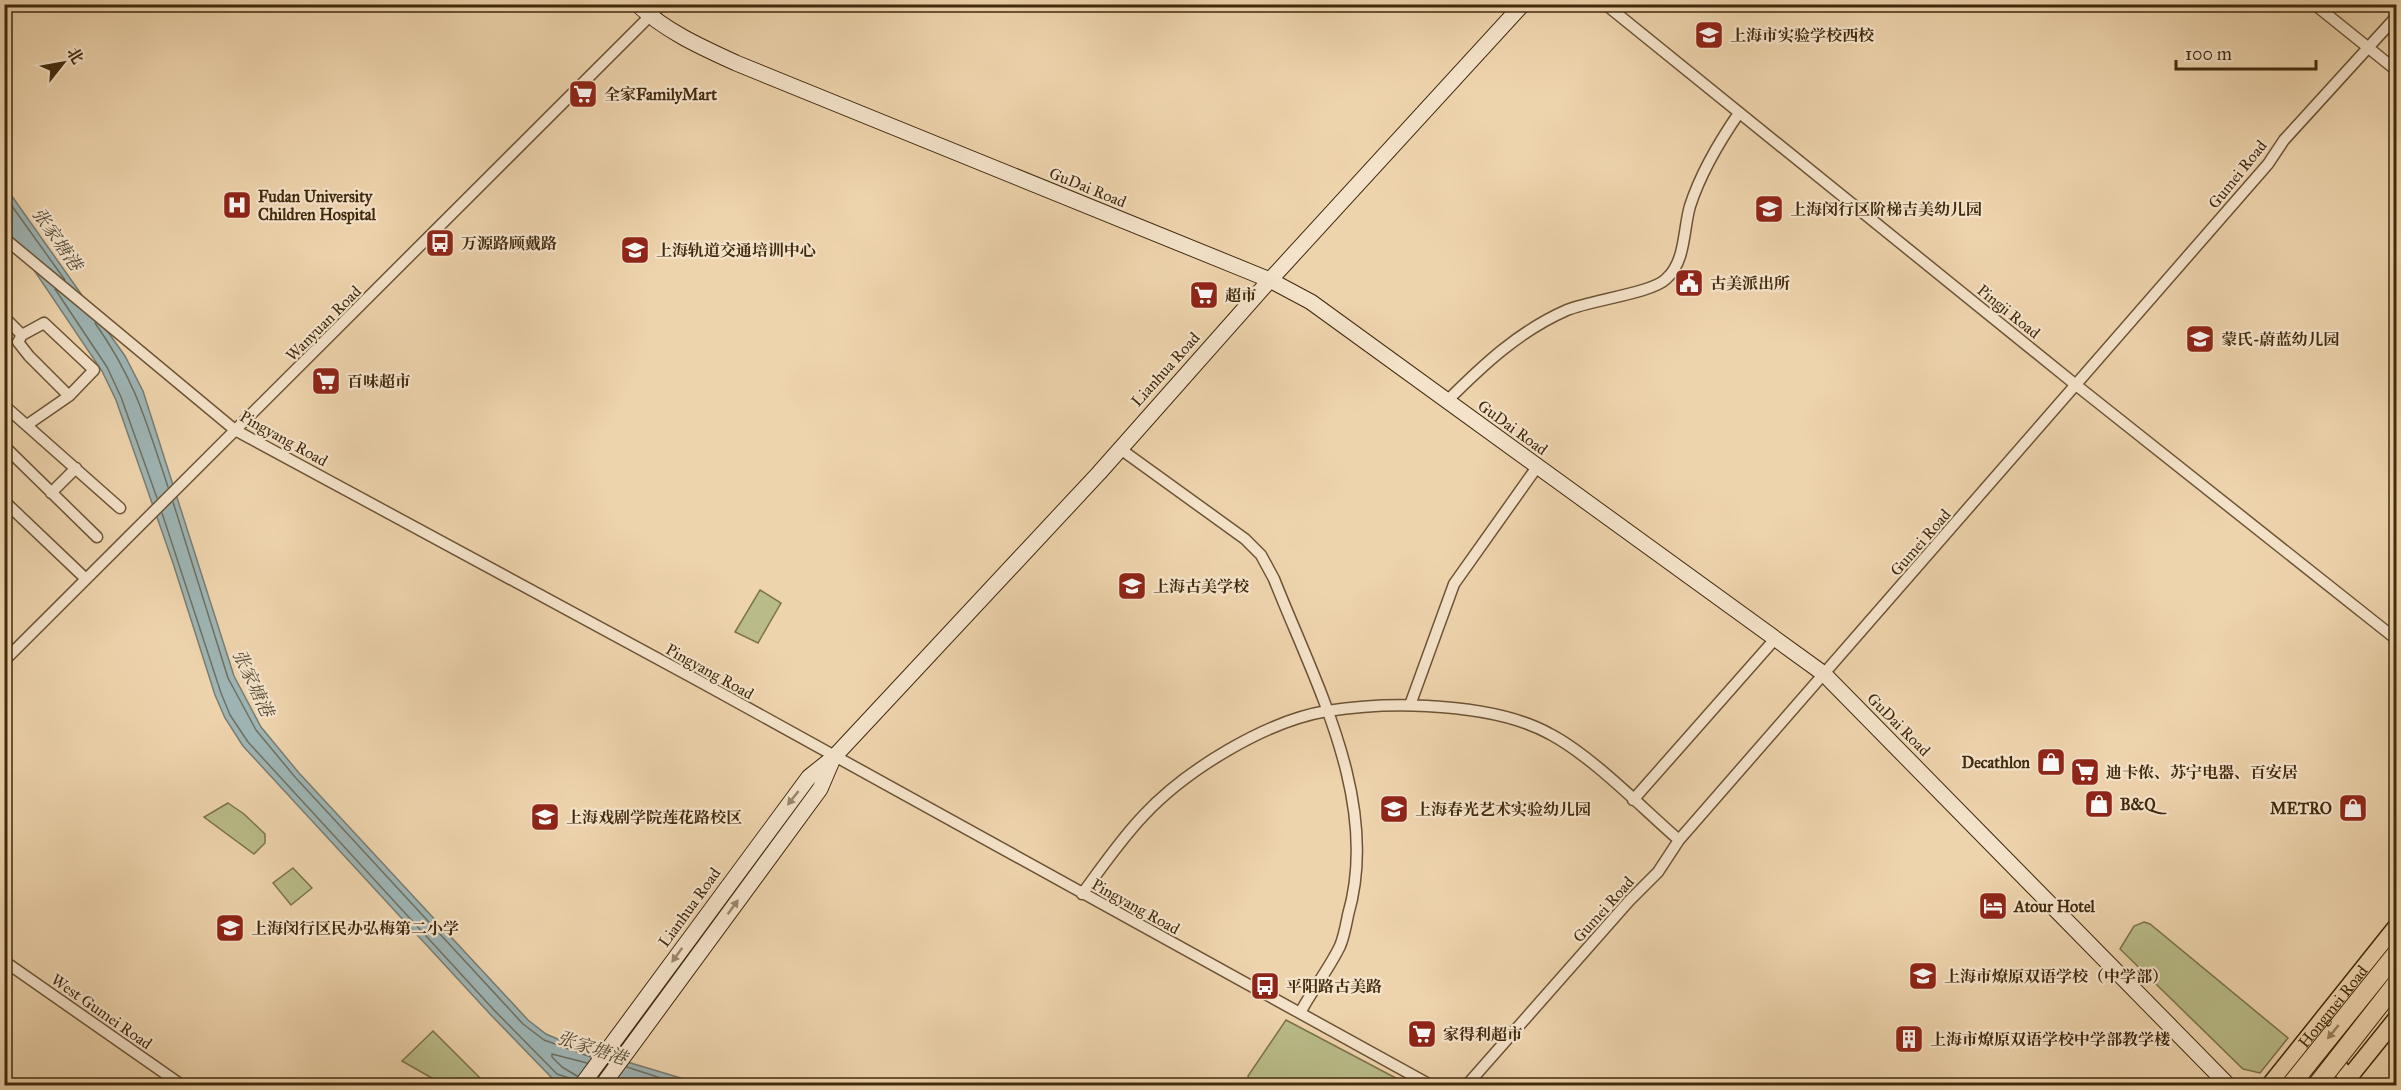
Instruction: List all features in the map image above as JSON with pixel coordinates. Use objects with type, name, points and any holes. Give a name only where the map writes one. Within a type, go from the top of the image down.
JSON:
[{"type":"highway","points":[[2290,1086],[2397,952]]},
{"type":"highway","points":[[2316,1086],[2397,984]]},
{"type":"main road","name":"GuDai Road","points":[[637,4],[650,17],[736,63],[1270,280],[1311,302],[1824,674],[2229,1086]]},
{"type":"main road","name":"Lianhua Road","points":[[581,1086],[809,777],[834,757],[1523,4]]},
{"type":"main road","name":"Lianhua Road","points":[[602,1086],[820,789],[834,757]]},
{"type":"main road","name":"Hongmei Road","points":[[2269,1086],[2397,927]]},
{"type":"main road","points":[[2346,1081],[2336,1058],[2388,975],[2397,952]]},
{"type":"main road","points":[[2334,1086],[2346,1081],[2397,1019]]},
{"type":"street","name":"Wanyuan Road","points":[[4,661],[662,4]]},
{"type":"street","name":"Pingji Road","points":[[1605,4],[2076,385],[2397,639]]},
{"type":"street","points":[[2314,4],[2397,70]]},
{"type":"street","name":"Gumei Road","points":[[1466,1086],[1629,901],[1658,872],[1679,840],[2268,164],[2284,140],[2397,17]]},
{"type":"street","points":[[1447,401],[1493,357],[1537,325],[1599,299],[1658,285],[1667,278],[1680,256],[1690,206],[1700,180],[1739,113]]},
{"type":"street","name":"Pingyang Road","points":[[4,238],[235,430],[699,681],[1432,1086]]},
{"type":"street","points":[[4,317],[22,335]]},
{"type":"street","points":[[27,425],[69,396],[94,370],[44,323],[22,335],[18,342],[69,396]]},
{"type":"street","points":[[4,411],[7,408],[120,508]]},
{"type":"street","points":[[4,446],[97,537]]},
{"type":"street","points":[[1119,448],[1245,538],[1261,555],[1274,579],[1326,711],[1350,780],[1358,868],[1340,946],[1300,1013]]},
{"type":"street","points":[[1410,705],[1454,584],[1537,466]]},
{"type":"street","points":[[51,493],[76,468]]},
{"type":"street","points":[[4,501],[86,579]]},
{"type":"street","points":[[1633,800],[1775,639]]},
{"type":"street","points":[[1082,894],[1144,815],[1191,775],[1251,739],[1326,711],[1410,705],[1487,713],[1530,725],[1564,742],[1679,840]]},
{"type":"street","name":"West Gumei Road","points":[[4,961],[166,1081],[183,1086]]},
{"type":"green space","points":[[760,590],[781,603],[758,643],[735,632]]},
{"type":"green space","points":[[228,803],[244,814],[265,834],[265,843],[254,854],[204,817]]},
{"type":"green space","points":[[293,868],[312,888],[291,905],[273,883]]},
{"type":"green space","points":[[2144,922],[2150,924],[2288,1038],[2260,1073],[2243,1069],[2120,949],[2134,926]]},
{"type":"green space","points":[[1286,1020],[1409,1085],[1249,1085],[1248,1076]]},
{"type":"green space","points":[[433,1031],[487,1085],[444,1085],[402,1061]]},
{"type":"water","points":[[4,185],[125,356],[143,391],[234,676],[261,727],[299,773],[528,1020],[546,1034],[574,1046],[704,1085],[576,1086],[554,1080],[490,1014],[243,746],[225,718],[215,695],[173,563],[116,400],[102,371],[5,227]]},
{"type":"place","name":"上海市实验学校西校","points":[[1709,35]]},
{"type":"place","name":"全家FamilyMart","points":[[583,94]]},
{"type":"place","name":"Fudan University Children Hospital","points":[[237,205]]},
{"type":"place","name":"上海闵行区阶梯吉美幼儿园","points":[[1769,209]]},
{"type":"place","name":"万源路顾戴路","points":[[440,243]]},
{"type":"place","name":"上海轨道交通培训中心","points":[[635,250]]},
{"type":"place","name":"古美派出所","points":[[1689,283]]},
{"type":"place","name":"超市","points":[[1204,295]]},
{"type":"place","name":"蒙氏-蔚蓝幼儿园","points":[[2200,339]]},
{"type":"place","name":"百味超市","points":[[326,381]]},
{"type":"place","name":"上海古美学校","points":[[1132,586]]},
{"type":"place","name":"Decathlon","points":[[2051,762]]},
{"type":"place","name":"迪卡侬、苏宁电器、百安居","points":[[2085,772]]},
{"type":"place","name":"B&Q","points":[[2099,804]]},
{"type":"place","name":"METRO","points":[[2353,808]]},
{"type":"place","name":"上海春光艺术实验幼儿园","points":[[1394,809]]},
{"type":"place","name":"上海戏剧学院莲花路校区","points":[[545,817]]},
{"type":"place","name":"Atour Hotel","points":[[1993,906]]},
{"type":"place","name":"上海闵行区民办弘梅第二小学","points":[[230,928]]},
{"type":"place","name":"上海市燎原双语学校（中学部）","points":[[1923,976]]},
{"type":"place","name":"平阳路古美路","points":[[1265,986]]},
{"type":"place","name":"家得利超市","points":[[1422,1034]]},
{"type":"place","name":"上海市燎原双语学校中学部教学楼","points":[[1909,1039]]},
{"type":"water label","name":"张家塘港","points":[[57,239]]},
{"type":"water label","name":"张家塘港","points":[[253,683]]},
{"type":"water label","name":"张家塘港","points":[[592,1048]]}]
